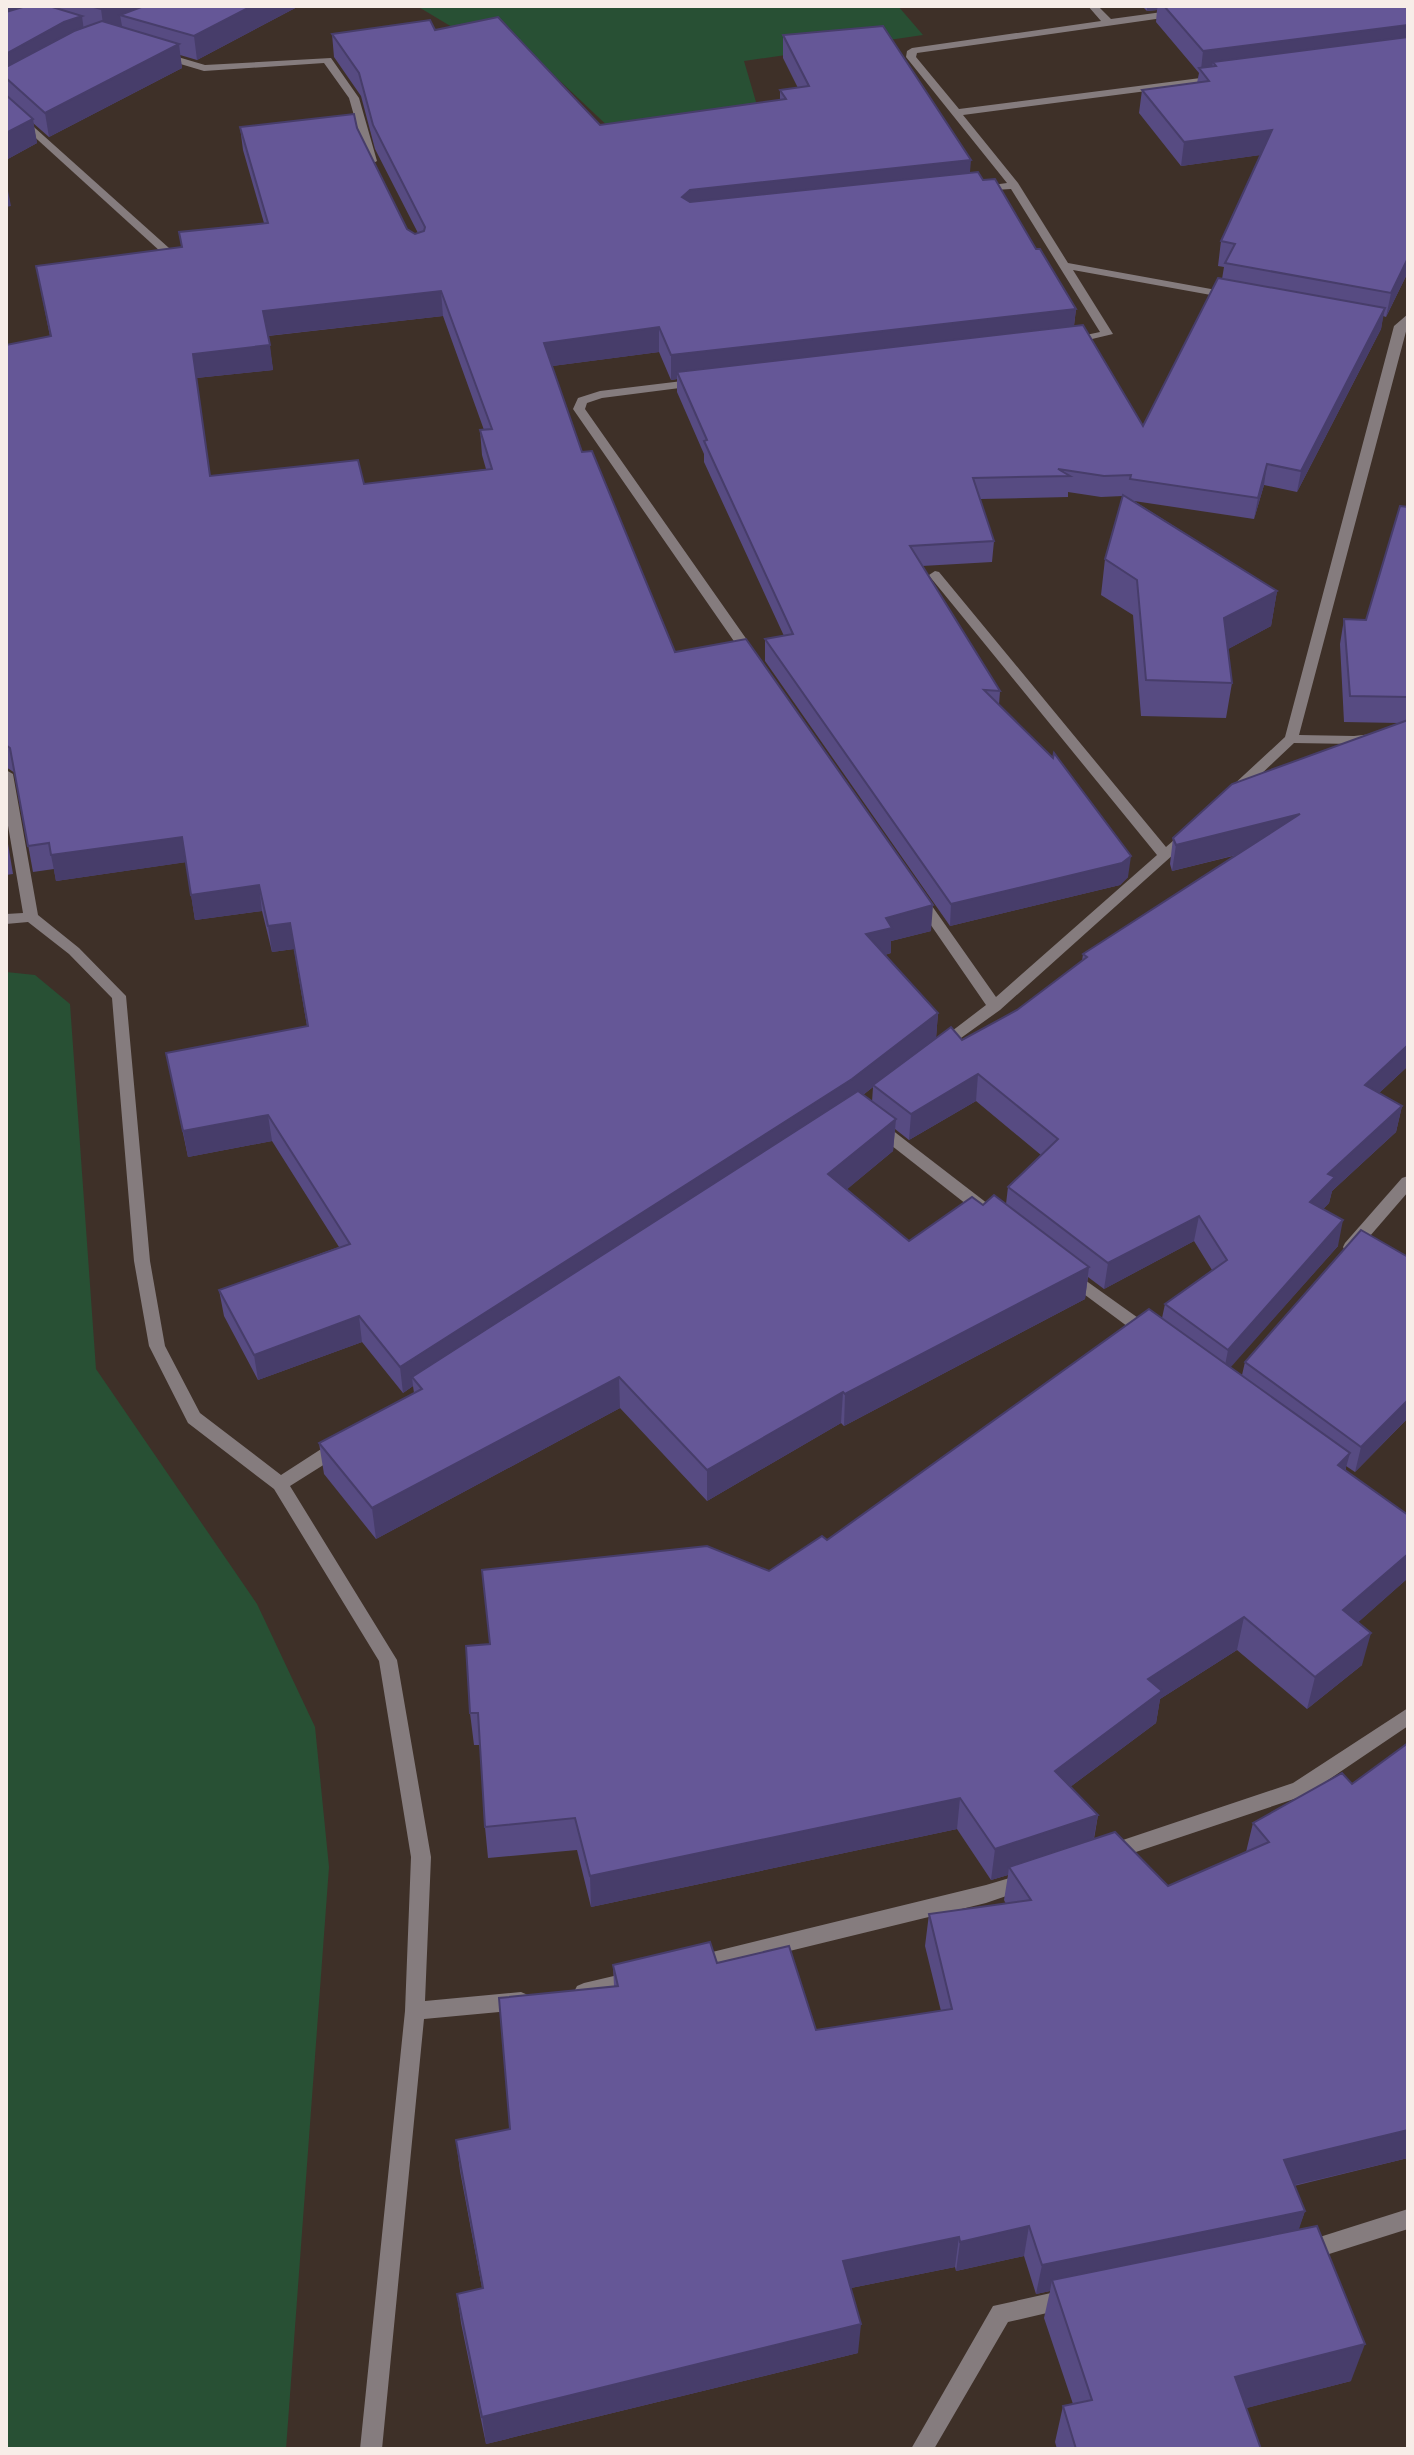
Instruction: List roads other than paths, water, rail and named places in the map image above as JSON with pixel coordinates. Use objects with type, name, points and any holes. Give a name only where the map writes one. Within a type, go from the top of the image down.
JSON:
[{"type":"street","points":[[1093,6],[1108,22]]},
{"type":"street","points":[[1050,343],[1107,334],[1014,185],[911,57],[912,51],[1191,11]]},
{"type":"street","points":[[147,51],[204,68],[327,60],[354,98],[367,150],[380,176]]},
{"type":"street","points":[[954,113],[1236,76]]},
{"type":"street","points":[[6,105],[165,250]]},
{"type":"street","points":[[968,190],[1014,185]]},
{"type":"street","points":[[1067,266],[1249,298]]},
{"type":"street","points":[[1223,803],[1291,739],[1398,322]]},
{"type":"street","points":[[709,382],[600,395],[582,401],[579,409],[760,669]]},
{"type":"street","points":[[935,575],[1166,856]]},
{"type":"street","points":[[1291,739],[1354,740],[1408,734]]},
{"type":"street","points":[[6,774],[31,917],[74,951],[119,996],[142,1261],[157,1346],[194,1418],[280,1484],[388,1660],[421,1857],[415,2011],[371,2449]]},
{"type":"street","points":[[932,1054],[995,1006],[1200,824]]},
{"type":"street","points":[[913,890],[995,1006]]},
{"type":"street","points":[[6,919],[31,917]]},
{"type":"street","points":[[869,1121],[995,1217]]},
{"type":"street","points":[[1337,1262],[1408,1182]]},
{"type":"street","points":[[1058,1266],[1166,1346]]},
{"type":"street","points":[[280,1484],[347,1440]]},
{"type":"street","points":[[1090,1859],[1299,1789],[1408,1716]]},
{"type":"street","points":[[568,1996],[986,1894],[1045,1874]]},
{"type":"street","points":[[415,2011],[537,1999]]},
{"type":"street","points":[[1284,2256],[1408,2219]]},
{"type":"street","points":[[922,2449],[1001,2313],[1096,2294]]}]
